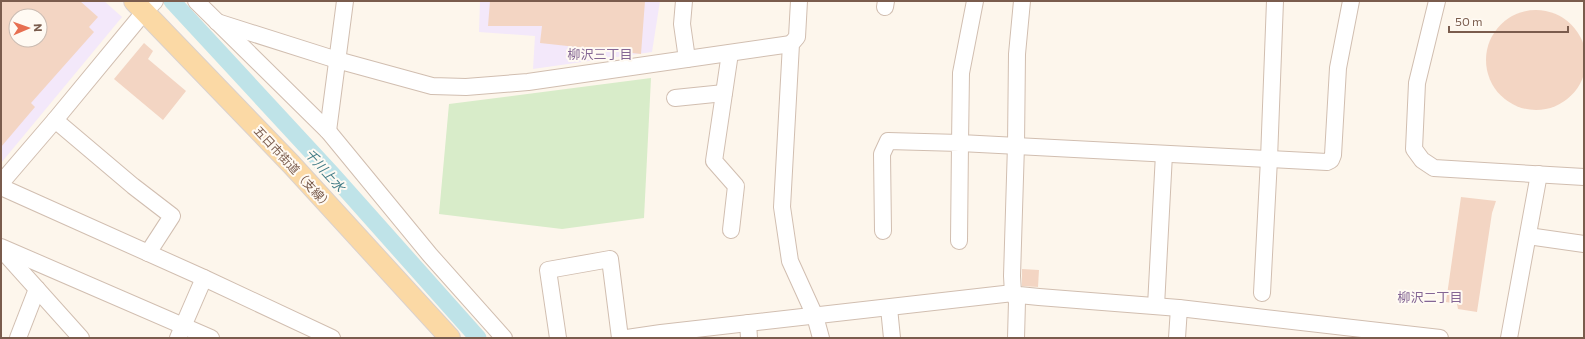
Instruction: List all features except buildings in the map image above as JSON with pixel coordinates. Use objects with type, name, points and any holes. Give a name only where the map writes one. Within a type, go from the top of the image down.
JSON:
[{"type":"main road","name":"五日市街道（支線）","points":[[144,4],[450,338]]},
{"type":"street","points":[[196,1],[213,13],[328,131],[430,255],[504,338]]},
{"type":"street","points":[[328,131],[345,1]]},
{"type":"street","points":[[684,1],[682,24],[687,59]]},
{"type":"street","points":[[799,1],[797,37],[791,44],[782,207],[790,261],[815,316],[821,338]]},
{"type":"street","points":[[958,241],[961,73],[975,1]]},
{"type":"street","points":[[1016,338],[1018,301],[1013,293],[1012,276],[1017,54],[1022,1]]},
{"type":"street","points":[[1262,292],[1275,1]]},
{"type":"street","points":[[883,231],[882,154],[888,140],[1016,145],[1327,162],[1331,160],[1333,155],[1338,68],[1351,1]]},
{"type":"street","points":[[1437,1],[1416,83],[1414,149],[1422,160],[1434,168],[1584,177]]},
{"type":"street","points":[[1,183],[55,120],[144,4]]},
{"type":"street","points":[[213,13],[337,60],[432,86],[466,87],[528,82],[791,44]]},
{"type":"street","points":[[730,53],[714,161],[736,186],[731,230]]},
{"type":"street","points":[[675,98],[724,93]]},
{"type":"street","points":[[55,120],[133,186],[172,216],[148,253]]},
{"type":"street","points":[[1156,306],[1164,154]]},
{"type":"street","points":[[1509,338],[1539,174]]},
{"type":"street","points":[[1,188],[204,278],[332,338]]},
{"type":"street","points":[[1528,236],[1584,244]]},
{"type":"street","points":[[1,248],[81,338]]},
{"type":"street","points":[[1,248],[181,332],[211,338]]},
{"type":"street","points":[[558,338],[548,270],[610,259],[620,338]]},
{"type":"street","points":[[181,332],[204,278]]},
{"type":"street","points":[[18,338],[37,289]]},
{"type":"street","points":[[627,338],[644,337],[661,333],[748,330],[815,316],[1013,293],[1039,297],[1179,308],[1440,338]]},
{"type":"street","points":[[889,308],[892,338]]},
{"type":"street","points":[[1178,338],[1179,308]]},
{"type":"shaded area","points":[[1,1],[104,1],[122,17],[1,163]]},
{"type":"shaded area","points":[[480,1],[660,1],[652,52],[533,69],[535,36],[479,32]]},
{"type":"green space","points":[[651,78],[644,218],[562,229],[439,214],[449,104]]},
{"type":"waterway","name":"千川上水","points":[[172,1],[332,174],[478,338]]},
{"type":"district","name":"柳沢三丁目","points":[[600,54]]},
{"type":"district","name":"柳沢二丁目","points":[[1430,297]]}]
